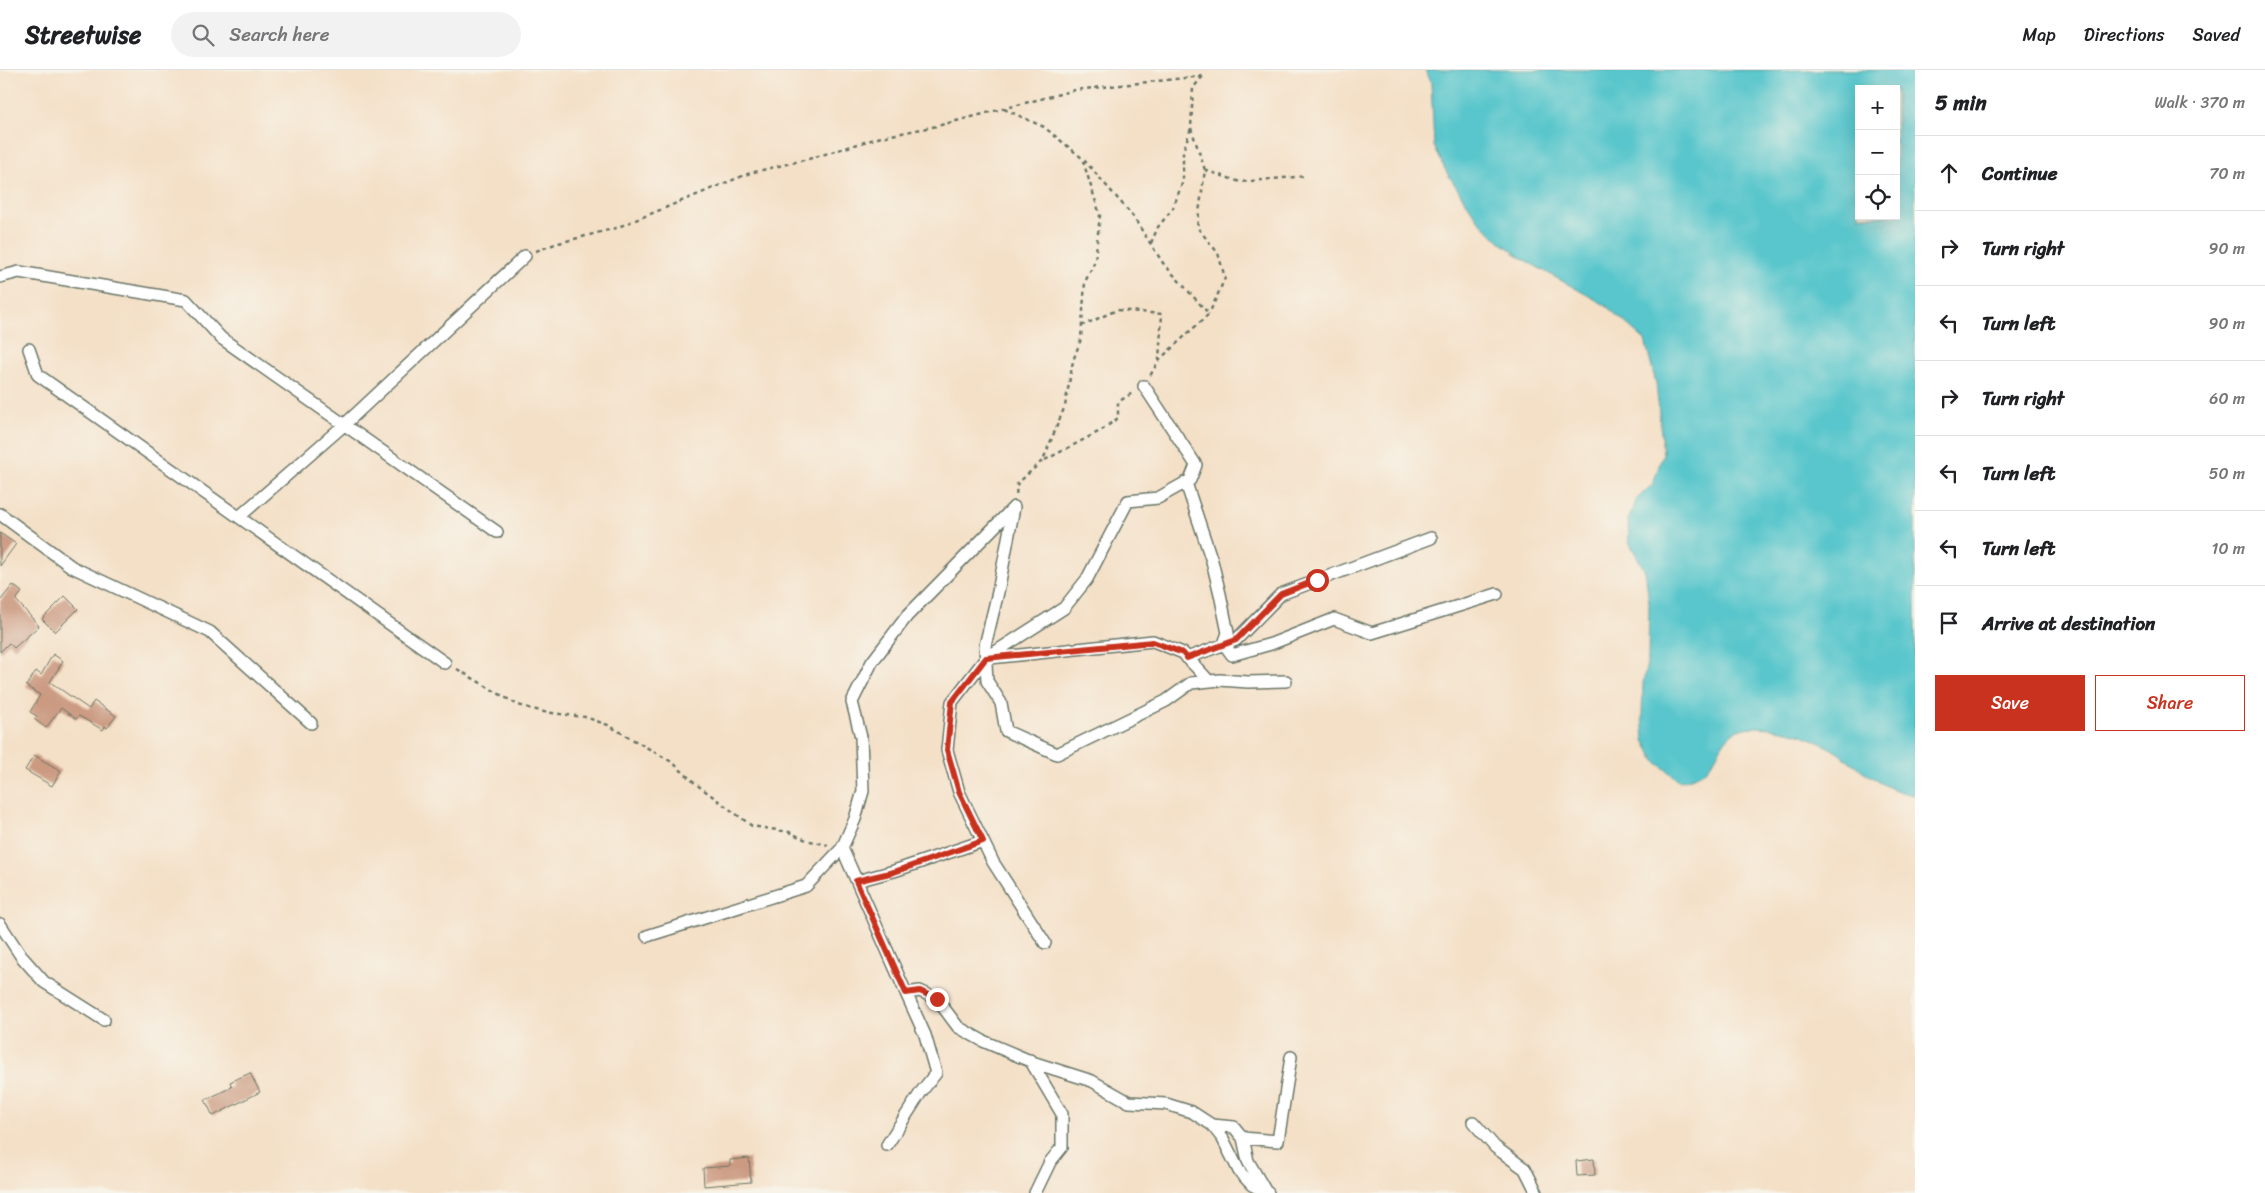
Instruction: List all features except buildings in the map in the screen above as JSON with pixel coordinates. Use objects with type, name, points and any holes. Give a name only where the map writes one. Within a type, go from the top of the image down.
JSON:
[{"type":"street","points":[[239,517],[344,425],[525,256]]},
{"type":"street","points":[[0,277],[19,272],[186,300],[221,338],[497,532]]},
{"type":"street","points":[[29,349],[38,375],[446,663]]},
{"type":"street","points":[[1045,943],[993,862],[959,792],[947,750],[952,702],[986,658],[1064,608],[1087,579],[1128,501],[1158,498],[1190,480],[1196,465],[1144,386]]},
{"type":"street","points":[[1186,483],[1212,560],[1228,633],[1224,644]]},
{"type":"street","points":[[1014,507],[998,592],[985,646],[987,681],[1001,703],[1006,731],[1057,754],[1166,701],[1191,683],[1286,680]]},
{"type":"street","points":[[647,936],[806,886],[842,848],[855,819],[862,791],[861,737],[852,702],[872,662],[907,616],[1014,507]]},
{"type":"street","points":[[0,515],[72,567],[210,632],[311,723]]},
{"type":"street","points":[[1187,658],[1236,640],[1281,594],[1431,538]]},
{"type":"street","points":[[1224,644],[1232,656],[1271,644],[1334,619],[1372,633],[1497,594]]},
{"type":"street","points":[[986,658],[1153,642],[1183,653],[1209,681]]},
{"type":"street","points":[[856,881],[894,872],[983,841]]},
{"type":"street","points":[[842,848],[925,1035],[936,1073],[921,1092],[887,1145]]},
{"type":"street","points":[[0,924],[21,956],[44,982],[104,1020]]},
{"type":"street","points":[[906,993],[920,991],[937,999],[958,1027],[983,1040],[1030,1060],[1092,1081],[1129,1102],[1166,1104],[1192,1112],[1212,1125],[1223,1139],[1239,1171],[1252,1185],[1267,1193]]},
{"type":"street","points":[[1243,1138],[1278,1141],[1291,1057]]},
{"type":"street","points":[[1030,1060],[1062,1114],[1062,1147],[1050,1162],[1035,1193]]},
{"type":"street","points":[[1472,1122],[1495,1147],[1525,1169],[1537,1193]]},
{"type":"street","points":[[1212,1125],[1234,1127],[1243,1138],[1248,1161],[1267,1193]]},
{"type":"path","points":[[525,256],[554,244],[616,228],[750,173],[812,158],[881,137],[937,126],[1075,90],[1203,76],[1193,88],[1191,128],[1183,151],[1183,181],[1172,208],[1158,227],[1151,243]]},
{"type":"path","points":[[1003,108],[1044,127],[1082,158],[1132,215],[1163,263],[1209,314]]},
{"type":"path","points":[[1014,507],[1017,484],[1044,460],[1102,430],[1118,418],[1118,402],[1144,386],[1159,360],[1209,314],[1225,278],[1218,253],[1197,227],[1205,170],[1191,128]]},
{"type":"path","points":[[1044,460],[1065,406],[1073,361],[1081,339],[1085,282],[1095,261],[1100,215],[1082,158]]},
{"type":"path","points":[[1205,170],[1240,182],[1306,176]]},
{"type":"path","points":[[1081,326],[1117,310],[1162,314],[1159,360]]},
{"type":"path","points":[[446,663],[518,705],[544,712],[585,717],[608,725],[672,762],[704,790],[752,826],[789,832],[806,840],[842,848]]},
{"type":"water","points":[[1426,70],[1915,70],[1915,795],[1888,787],[1831,749],[1803,735],[1767,728],[1749,727],[1734,732],[1728,737],[1708,768],[1688,779],[1680,781],[1655,761],[1644,740],[1642,716],[1643,683],[1648,658],[1649,602],[1645,571],[1629,542],[1628,520],[1637,499],[1653,484],[1663,454],[1656,383],[1645,340],[1605,305],[1521,258],[1498,240],[1478,220],[1447,173],[1434,146],[1431,83]]},
{"type":"route","points":[[937,999],[920,991],[906,993],[856,881],[894,872],[983,841],[959,792],[947,750],[952,702],[986,658],[1153,642],[1183,653],[1187,658],[1236,640],[1281,594],[1317,580]]}]
